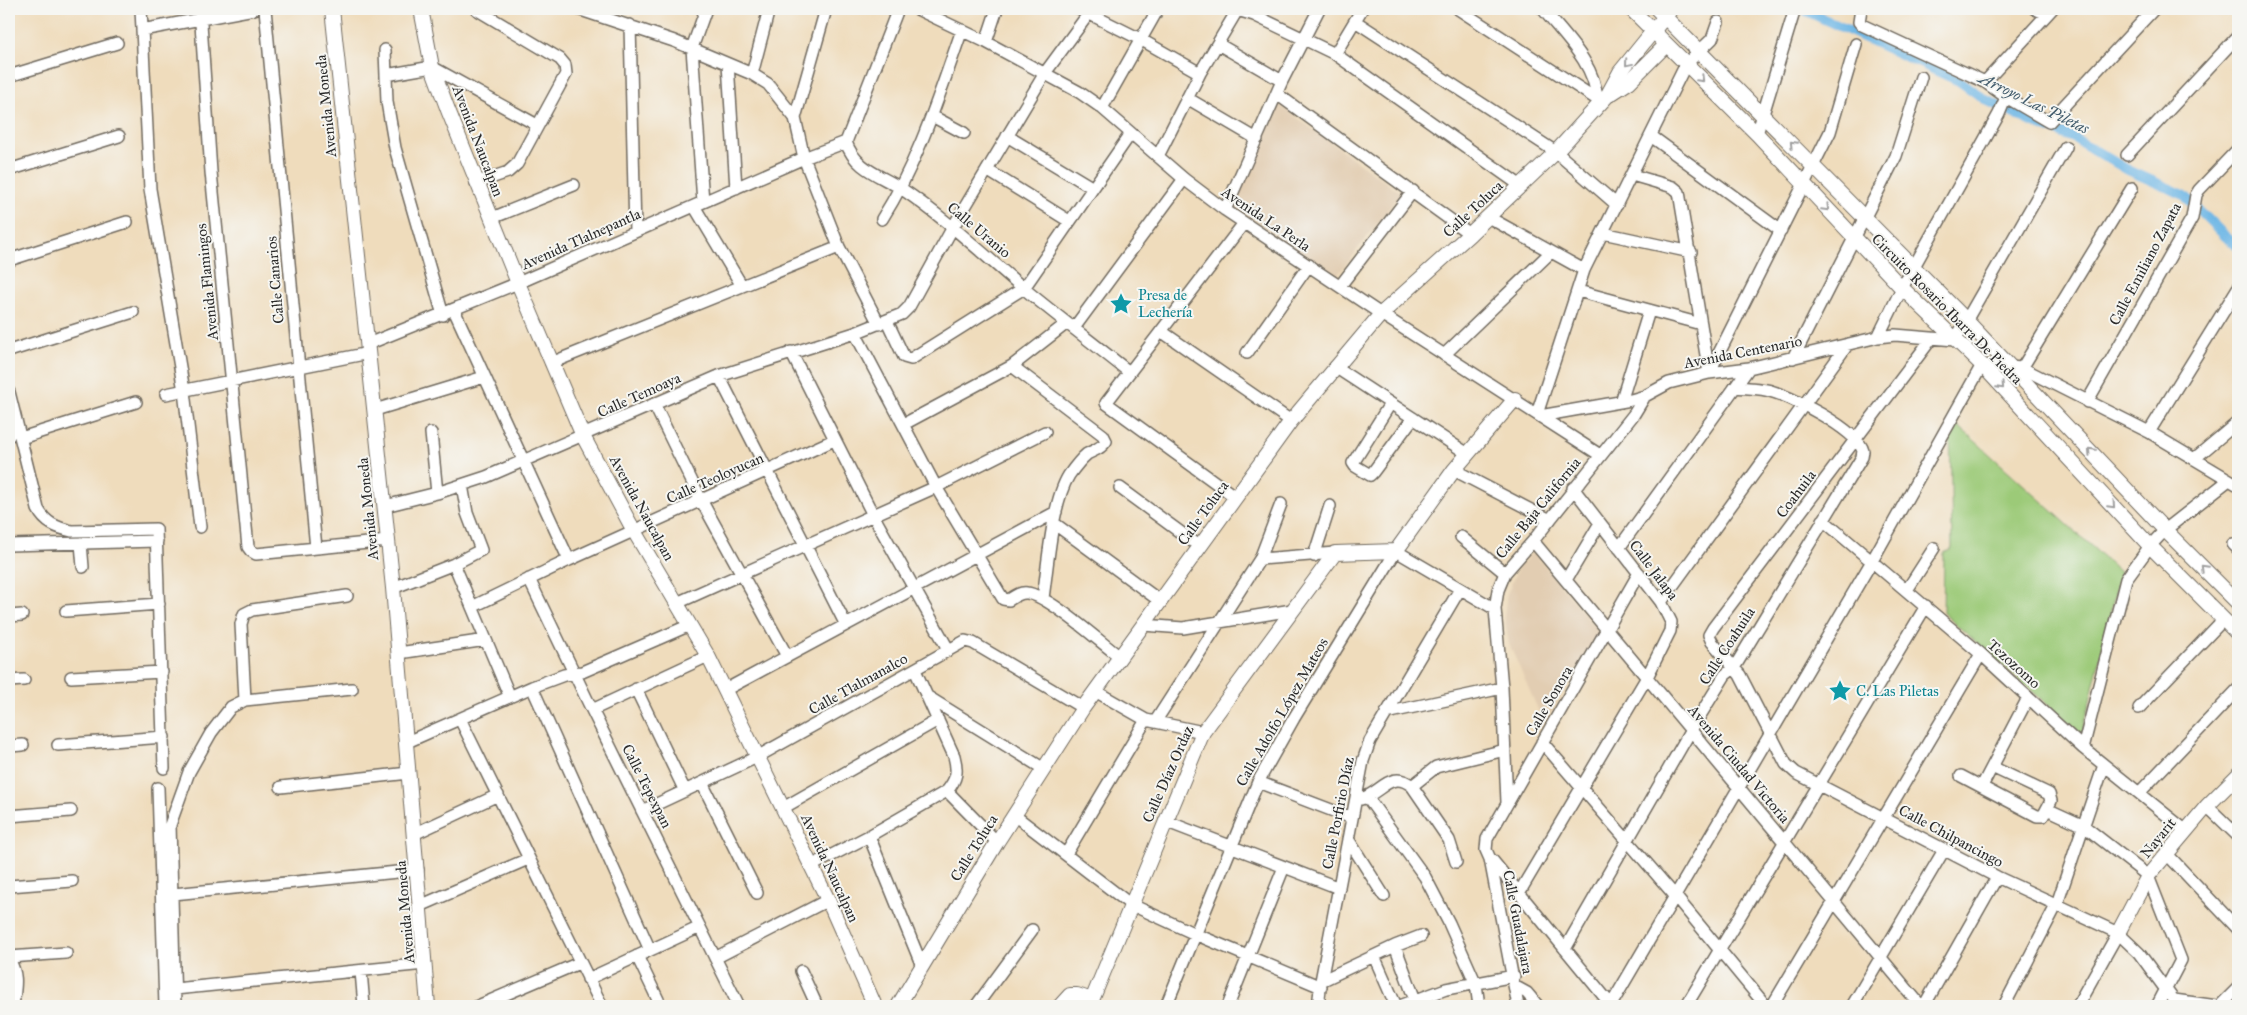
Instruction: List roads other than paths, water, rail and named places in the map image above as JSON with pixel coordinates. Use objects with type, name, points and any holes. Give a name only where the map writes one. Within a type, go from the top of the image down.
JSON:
[{"type":"main road","name":"Avenida Moneda","points":[[332,9],[393,588],[428,1006]]},
{"type":"main road","name":"Avenida Naucalpan","points":[[421,9],[432,67],[476,183],[551,363],[584,436],[634,531],[708,656],[812,866],[875,1006]]},
{"type":"main road","name":"Circuito Rosario Ibarra De Piedra","points":[[1631,9],[1757,134],[1902,288],[1982,365],[2150,546],[2238,634]]},
{"type":"main road","name":"Calle Toluca","points":[[898,1006],[997,842],[1083,708],[1290,420],[1381,314],[1470,234],[1556,152],[1602,99],[1620,72],[1654,32],[1664,12]]},
{"type":"main road","points":[[1664,12],[1864,218],[2016,368],[2165,530],[2238,603]]},
{"type":"main road","name":"Calle Toluca","points":[[1602,99],[1629,82],[1666,45]]},
{"type":"main road","name":"Calle Adolfo López Mateos","points":[[1396,552],[1454,470],[1515,399]]},
{"type":"main road","points":[[1335,553],[1396,552]]},
{"type":"main road","name":"Calle Díaz Ordaz","points":[[1091,1003],[1130,904],[1203,732],[1335,553]]},
{"type":"main road","name":"Nayarit","points":[[2118,933],[2148,876],[2185,830],[2238,775]]},
{"type":"main road","points":[[1060,1006],[1070,995],[1077,995],[1091,1003]]},
{"type":"street","points":[[141,9],[150,189],[184,391],[200,527]]},
{"type":"street","points":[[142,30],[200,14],[254,9]]},
{"type":"street","name":"Calle Canarios","points":[[265,9],[316,548]]},
{"type":"street","points":[[476,9],[560,59],[565,65],[566,74],[516,164],[508,172],[476,183]]},
{"type":"street","points":[[578,9],[692,48],[752,74],[768,84],[795,118],[804,158],[839,247],[904,357],[911,359],[1024,288],[1131,133]]},
{"type":"street","points":[[706,9],[692,48],[698,204],[742,286]]},
{"type":"street","points":[[752,74],[769,9]]},
{"type":"street","points":[[795,118],[826,9]]},
{"type":"street","points":[[804,158],[846,142],[898,9]]},
{"type":"street","points":[[986,42],[997,9]]},
{"type":"street","points":[[1102,108],[1158,9]]},
{"type":"street","points":[[1158,156],[1200,73],[1237,9],[1304,38],[1335,54],[1521,186]]},
{"type":"street","points":[[1225,210],[1282,81],[1319,9]]},
{"type":"street","points":[[1335,54],[1362,9]]},
{"type":"street","points":[[1458,9],[1602,99]]},
{"type":"street","points":[[1543,9],[1590,68],[1602,99]]},
{"type":"street","points":[[1861,9],[1859,22],[1862,25],[1985,82],[2005,100],[2050,122],[2154,9]]},
{"type":"street","points":[[2035,9],[2050,12]]},
{"type":"street","name":"Avenida La Perla","points":[[923,10],[1045,73],[1102,108],[1184,179],[1225,210],[1381,314],[1600,455]]},
{"type":"street","points":[[953,227],[1045,73],[1087,10],[1200,73]]},
{"type":"street","points":[[1757,134],[1795,10]]},
{"type":"street","points":[[1985,82],[2050,12]]},
{"type":"street","name":"Avenida Flamingos","points":[[200,14],[210,172],[248,547],[256,554],[316,548]]},
{"type":"street","points":[[1355,21],[1556,152],[1617,205]]},
{"type":"street","points":[[1539,415],[1584,270],[1686,64],[1712,39],[1718,22]]},
{"type":"street","points":[[630,26],[635,232]]},
{"type":"street","points":[[882,219],[901,189],[932,116],[962,30]]},
{"type":"street","points":[[2127,155],[2238,36]]},
{"type":"street","points":[[9,76],[117,43]]},
{"type":"street","points":[[1218,44],[1282,81]]},
{"type":"street","points":[[1709,373],[1805,186],[1830,132],[1856,44]]},
{"type":"street","points":[[385,50],[387,102],[395,148],[448,312],[484,377],[569,560]]},
{"type":"street","points":[[728,64],[736,188]]},
{"type":"street","points":[[386,75],[432,67],[537,125]]},
{"type":"street","points":[[1793,358],[1896,156],[1921,77]]},
{"type":"street","points":[[1277,94],[1470,234]]},
{"type":"street","points":[[1187,98],[1257,139]]},
{"type":"street","points":[[1878,337],[1913,267],[1999,114],[2005,100]]},
{"type":"street","points":[[932,116],[964,133]]},
{"type":"street","points":[[9,170],[119,136]]},
{"type":"street","points":[[1007,136],[1093,188]]},
{"type":"street","points":[[1651,136],[1781,231]]},
{"type":"street","name":"Calle Uranio","points":[[846,142],[854,158],[868,171],[901,189],[953,227],[1024,288],[1129,372]]},
{"type":"street","points":[[1955,340],[2066,147]]},
{"type":"street","name":"Calle Emiliano Zapata","points":[[2087,402],[2194,210],[2196,195],[2238,149]]},
{"type":"street","name":"Avenida Tlalnepantla","points":[[166,394],[298,367],[369,349],[448,312],[804,158]]},
{"type":"street","points":[[987,170],[1069,221]]},
{"type":"street","points":[[1632,175],[1673,187],[1679,192],[1691,252],[1709,373]]},
{"type":"street","points":[[904,424],[1012,366],[1070,325],[1184,179]]},
{"type":"street","points":[[492,218],[574,185]]},
{"type":"street","points":[[2016,368],[2132,188]]},
{"type":"street","points":[[1340,286],[1413,191]]},
{"type":"street","points":[[1488,217],[1584,270]]},
{"type":"street","points":[[9,260],[126,222]]},
{"type":"street","points":[[1234,496],[1106,403],[1244,222]]},
{"type":"street","name":"Calle Temoaya","points":[[385,506],[462,485],[584,436],[719,376],[855,333],[906,311],[953,227]]},
{"type":"street","points":[[1603,232],[1691,252]]},
{"type":"street","points":[[551,363],[839,247]]},
{"type":"street","points":[[1444,355],[1551,252]]},
{"type":"street","points":[[1247,353],[1309,265]]},
{"type":"street","points":[[2149,432],[2238,288]]},
{"type":"street","points":[[1578,291],[1701,324]]},
{"type":"street","points":[[1621,402],[1649,311]]},
{"type":"street","points":[[9,351],[133,312]]},
{"type":"street","points":[[1161,331],[1290,420]]},
{"type":"street","points":[[855,333],[936,487],[1006,601],[1025,592],[1043,598],[1120,657]]},
{"type":"street","name":"Avenida Centenario","points":[[1539,415],[1621,402],[1645,396],[1669,383],[1709,373],[1749,368],[1878,337],[1895,335],[1955,340]]},
{"type":"street","name":"Coahuila","points":[[1734,668],[1712,642],[1709,635],[1713,628],[1932,338]]},
{"type":"street","points":[[1661,602],[1848,344]]},
{"type":"street","points":[[791,352],[873,515],[948,649]]},
{"type":"street","points":[[1490,859],[1611,1006],[1676,897],[1770,731],[1872,561],[1982,365],[2016,368],[2149,432],[2234,482],[2165,530],[2150,546],[2126,579],[2083,748]]},
{"type":"street","points":[[1012,366],[1105,438],[1106,441],[1101,447],[1087,455],[1070,474],[1062,489],[1055,518],[1043,598]]},
{"type":"street","points":[[1335,366],[1468,454]]},
{"type":"street","points":[[1619,548],[1749,368]]},
{"type":"street","points":[[719,376],[804,546],[846,625]]},
{"type":"street","points":[[375,410],[484,377]]},
{"type":"street","points":[[1735,387],[1766,390],[1805,404],[1857,438]]},
{"type":"street","points":[[9,392],[14,432],[38,508],[48,522],[60,529],[72,531],[156,535]]},
{"type":"street","name":"Calle Baja California","points":[[1507,804],[1502,688],[1495,608],[1498,590],[1505,573],[1533,541],[1573,488],[1634,414],[1645,396]]},
{"type":"street","points":[[14,432],[136,402]]},
{"type":"street","points":[[654,404],[701,500],[787,656]]},
{"type":"street","points":[[1390,404],[1353,463],[1366,474],[1370,475],[1373,472],[1412,418]]},
{"type":"street","points":[[2194,458],[2238,422]]},
{"type":"street","points":[[677,603],[936,487],[1045,432]]},
{"type":"street","points":[[431,433],[438,493]]},
{"type":"street","name":"Calle Coahuila","points":[[1565,949],[1691,730],[1725,675],[1734,668],[1822,520],[1862,457],[1862,444],[1857,438]]},
{"type":"street","name":"Calle Teoloyucan","points":[[472,608],[569,560],[834,440]]},
{"type":"street","points":[[1454,470],[1550,520]]},
{"type":"street","points":[[393,588],[454,564],[481,550],[468,513],[462,485]]},
{"type":"street","points":[[1120,488],[1199,546]]},
{"type":"street","name":"Calle Jalapa","points":[[1573,488],[1661,602],[1672,622],[1670,630],[1646,677]]},
{"type":"street","points":[[1066,854],[1150,721],[1260,558],[1281,504]]},
{"type":"street","points":[[1314,556],[1330,506]]},
{"type":"street","points":[[725,690],[976,555],[1055,518]]},
{"type":"street","points":[[1055,518],[1160,601]]},
{"type":"street","name":"Tezozomo","points":[[1822,520],[1981,654],[2083,748],[2185,830]]},
{"type":"street","points":[[1566,580],[1600,523]]},
{"type":"street","points":[[9,545],[81,543],[156,535]]},
{"type":"street","points":[[156,535],[164,768]]},
{"type":"street","points":[[1461,537],[1505,573]]},
{"type":"street","points":[[316,548],[388,541]]},
{"type":"street","name":"Avenida Ciudad Victoria","points":[[1533,541],[1922,1006]]},
{"type":"street","points":[[81,543],[83,567]]},
{"type":"street","points":[[1906,590],[1934,548]]},
{"type":"street","points":[[1396,552],[1495,608]]},
{"type":"street","name":"Calle Adolfo López Mateos","points":[[1166,1006],[1258,782],[1294,718],[1396,552]]},
{"type":"street","points":[[1260,558],[1314,556],[1335,553]]},
{"type":"street","points":[[454,564],[510,698]]},
{"type":"street","name":"Calle Sonora","points":[[1486,844],[1639,573]]},
{"type":"street","name":"Calle Tepexpan","points":[[529,579],[739,1006]]},
{"type":"street","name":"Calle Porfirio Díaz","points":[[1318,1006],[1320,984],[1363,761],[1370,741],[1460,589]]},
{"type":"street","points":[[245,700],[241,624],[244,614],[252,610],[347,596]]},
{"type":"street","points":[[66,610],[158,604]]},
{"type":"street","points":[[1686,1006],[1926,606]]},
{"type":"street","points":[[1143,625],[1182,628],[1292,610]]},
{"type":"street","points":[[9,616],[22,615]]},
{"type":"street","points":[[2139,708],[2224,619]]},
{"type":"street","points":[[407,742],[532,687],[564,675],[575,674],[690,625]]},
{"type":"street","points":[[399,654],[486,640]]},
{"type":"street","name":"Calle Tlalmanalco","points":[[642,811],[757,757],[914,670],[948,649],[966,641],[1083,708]]},
{"type":"street","points":[[1772,1006],[1882,817],[1981,654]]},
{"type":"street","points":[[592,710],[708,656]]},
{"type":"street","name":"Calle Chilpancingo","points":[[1734,668],[1770,731],[1786,764],[1796,773],[1997,877],[2118,933],[2139,954],[2176,1003]]},
{"type":"street","points":[[812,866],[947,791],[957,775],[957,767],[938,720],[914,670]]},
{"type":"street","points":[[71,677],[162,672]]},
{"type":"street","points":[[1519,893],[1646,677]]},
{"type":"street","points":[[9,681],[24,680]]},
{"type":"street","points":[[532,687],[650,950]]},
{"type":"street","points":[[1386,713],[1502,688]]},
{"type":"street","points":[[175,1006],[170,826],[189,772],[211,733],[232,707],[245,700],[352,689]]},
{"type":"street","points":[[636,689],[685,791]]},
{"type":"street","points":[[2139,793],[2238,689]]},
{"type":"street","points":[[1095,691],[1150,721],[1203,732]]},
{"type":"street","points":[[928,697],[1044,769]]},
{"type":"street","points":[[1982,786],[2028,698]]},
{"type":"street","points":[[460,719],[599,1004]]},
{"type":"street","points":[[783,808],[938,720]]},
{"type":"street","points":[[58,744],[164,737]]},
{"type":"street","points":[[1542,742],[1581,789],[1628,840],[1766,1006]]},
{"type":"street","points":[[9,746],[23,745]]},
{"type":"street","points":[[1412,786],[1442,765],[1505,750]]},
{"type":"street","points":[[2004,1006],[2057,904],[2104,765]]},
{"type":"street","points":[[1992,767],[2049,794],[2051,801],[2044,813]]},
{"type":"street","points":[[281,787],[409,773]]},
{"type":"street","points":[[1961,776],[2044,813],[2084,826],[2148,876],[2180,955],[2180,965],[2157,1006]]},
{"type":"street","points":[[1355,801],[1367,797],[1392,780],[1405,780],[1412,786],[1448,840],[1456,862]]},
{"type":"street","points":[[1258,782],[1352,818]]},
{"type":"street","points":[[702,783],[757,893]]},
{"type":"street","points":[[158,788],[165,1006]]},
{"type":"street","points":[[947,791],[997,842]]},
{"type":"street","points":[[414,834],[498,795]]},
{"type":"street","points":[[1367,797],[1425,877],[1450,923],[1476,984],[1479,1006]]},
{"type":"street","points":[[2207,806],[2238,836]]},
{"type":"street","points":[[9,816],[71,811]]},
{"type":"street","points":[[1014,815],[1130,904],[1248,958],[1320,984],[1395,946],[1421,936]]},
{"type":"street","points":[[1165,821],[1339,888]]},
{"type":"street","points":[[159,831],[170,826]]},
{"type":"street","points":[[869,836],[922,966]]},
{"type":"street","points":[[1348,839],[1384,896]]},
{"type":"street","name":"Calle Guadalajara","points":[[1486,844],[1520,1005]]},
{"type":"street","points":[[1852,1006],[1944,850]]},
{"type":"street","points":[[2166,853],[2238,929]]},
{"type":"street","points":[[420,906],[528,859]]},
{"type":"street","points":[[1228,1006],[1284,867]]},
{"type":"street","points":[[173,894],[418,870]]},
{"type":"street","points":[[1922,1006],[1997,877]]},
{"type":"street","points":[[9,886],[72,881]]},
{"type":"street","points":[[715,958],[828,900]]},
{"type":"street","points":[[588,979],[700,927]]},
{"type":"street","points":[[976,1006],[1032,930]]},
{"type":"street","points":[[2077,1006],[2118,933]]},
{"type":"street","points":[[1395,946],[1415,1000]]},
{"type":"street","points":[[13,1006],[16,971],[9,958],[66,953]]},
{"type":"street","points":[[637,956],[661,1006]]},
{"type":"street","points":[[1374,956],[1396,1006]]},
{"type":"street","points":[[478,1006],[500,1002],[579,963]]},
{"type":"street","points":[[175,989],[425,964]]},
{"type":"street","points":[[361,971],[364,1006]]},
{"type":"street","points":[[800,971],[816,1006]]},
{"type":"street","points":[[1400,1006],[1446,989],[1476,984],[1515,982],[1538,1006]]},
{"type":"street","points":[[2176,1003],[2219,1006],[2238,988]]},
{"type":"waterway","name":"Arroyo Las Piletas","points":[[1802,9],[1959,81],[1986,100],[2032,122],[2072,137],[2128,170],[2184,195],[2226,237],[2238,246]]},
{"type":"place","name":"Presa de Lechería","points":[[1121,304]]},
{"type":"place","name":"C. Las Piletas","points":[[1840,691]]}]
